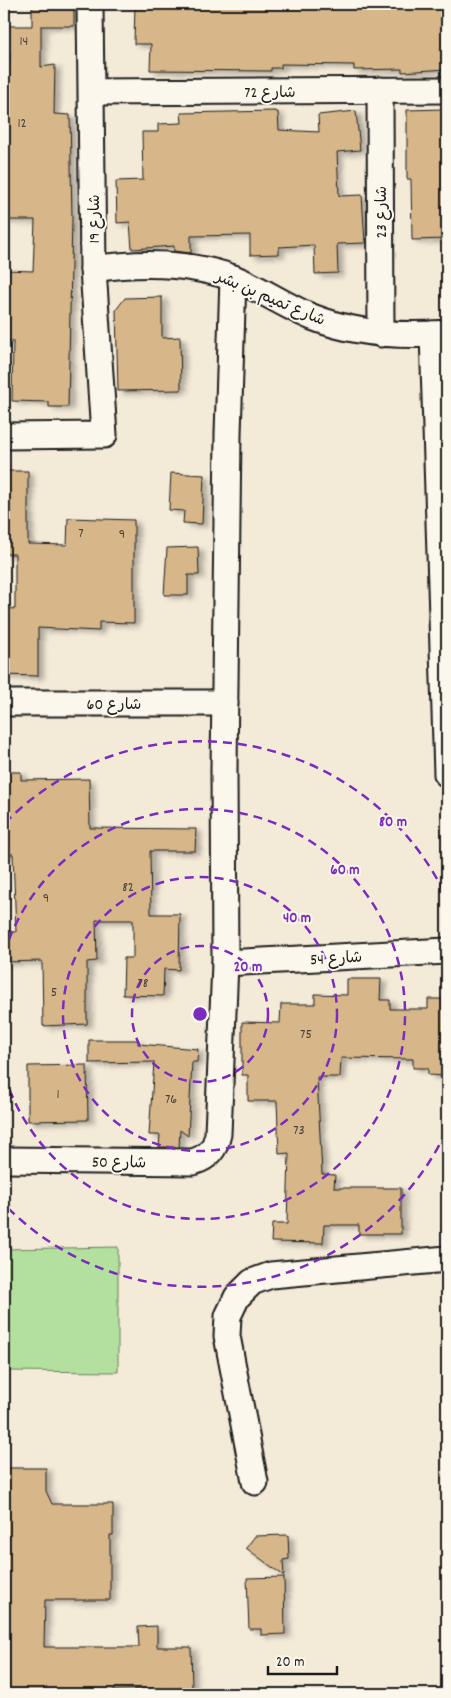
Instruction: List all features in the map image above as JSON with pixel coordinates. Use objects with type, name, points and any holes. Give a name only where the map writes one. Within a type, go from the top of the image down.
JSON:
[{"type":"street","name":"شارع 19","points":[[4,436],[104,435],[93,269],[90,4]]},
{"type":"street","name":"شارع 23","points":[[380,90],[381,334]]},
{"type":"street","name":"شارع 72","points":[[92,92],[447,90]]},
{"type":"street","name":"شارع تميم بن بشر","points":[[93,269],[151,264],[207,271],[234,278],[312,317],[341,326],[381,334],[440,333]]},
{"type":"street","points":[[224,962],[228,434],[234,278]]},
{"type":"street","points":[[440,333],[447,774]]},
{"type":"street","name":"شارع 60","points":[[4,703],[225,703]]},
{"type":"street","name":"شارع 54","points":[[224,962],[447,951]]},
{"type":"street","name":"شارع 50","points":[[4,1160],[193,1162],[211,1153],[216,1144],[218,1134],[224,962]]},
{"type":"street","points":[[254,1482],[227,1336],[228,1316],[237,1297],[252,1282],[271,1275],[447,1259]]},
{"type":"green space","points":[[118,1247],[118,1372],[4,1371],[4,1249]]},
{"type":"building","points":[[32,4],[74,4],[74,26],[41,26],[41,67],[55,65],[54,114],[70,115],[72,218],[68,407],[49,407],[49,402],[12,401],[13,341],[4,341],[5,270],[33,271],[35,220],[4,220],[4,146],[7,146],[7,89],[10,53],[6,53],[6,26],[32,26]]},
{"type":"building","points":[[135,4],[447,5],[447,69],[402,72],[402,69],[354,70],[354,65],[281,64],[281,68],[271,68],[271,71],[150,70],[151,44],[134,44]]},
{"type":"building","points":[[445,109],[447,239],[412,240],[411,179],[407,179],[407,110]]},
{"type":"building","points":[[356,111],[360,150],[337,152],[339,196],[362,195],[365,243],[337,244],[338,273],[315,274],[314,245],[279,247],[279,254],[250,255],[250,235],[191,236],[191,253],[174,251],[174,246],[132,249],[130,222],[117,223],[116,181],[143,180],[142,132],[158,132],[158,124],[182,123],[181,113],[278,112],[279,130],[319,132],[318,115]]},
{"type":"building","points":[[162,297],[162,338],[180,337],[181,390],[118,391],[116,310],[125,298]]},
{"type":"building","points":[[4,471],[28,471],[28,544],[67,545],[68,518],[134,520],[134,623],[99,622],[99,631],[38,628],[38,676],[4,675],[4,608],[15,609],[15,554],[4,554]]},
{"type":"building","points":[[171,473],[204,475],[202,524],[183,523],[184,511],[169,510]]},
{"type":"building","points":[[198,547],[199,575],[188,575],[188,595],[164,595],[167,548]]},
{"type":"building","points":[[4,772],[21,772],[21,780],[89,779],[90,828],[196,829],[195,851],[150,851],[151,914],[180,914],[179,970],[164,969],[163,996],[123,995],[124,958],[133,958],[133,920],[96,920],[97,961],[87,962],[87,1024],[43,1026],[42,961],[4,962],[4,932],[16,932],[13,854],[4,854]]},
{"type":"building","points":[[347,979],[381,979],[380,1000],[390,1000],[390,1009],[428,1009],[428,999],[447,999],[446,1076],[428,1075],[428,1068],[413,1068],[413,1059],[341,1058],[340,1077],[317,1077],[322,1174],[335,1175],[334,1188],[401,1188],[401,1234],[359,1234],[359,1225],[324,1225],[323,1243],[271,1242],[272,1224],[287,1224],[289,1153],[279,1154],[277,1101],[248,1101],[248,1075],[242,1075],[242,1022],[280,1023],[281,1004],[315,1004],[315,994],[347,995]]},
{"type":"building","points":[[89,1040],[138,1040],[138,1044],[198,1049],[197,1062],[192,1062],[188,1136],[180,1130],[179,1147],[159,1147],[160,1135],[149,1135],[154,1062],[89,1063]]},
{"type":"building","points":[[87,1065],[88,1120],[28,1121],[28,1066]]},
{"type":"building","points":[[4,1468],[46,1468],[46,1491],[52,1504],[113,1504],[113,1535],[110,1535],[110,1600],[45,1600],[44,1647],[139,1647],[138,1627],[157,1626],[157,1647],[191,1647],[192,1688],[113,1690],[113,1694],[4,1694]]},
{"type":"building","points":[[288,1535],[289,1559],[283,1560],[284,1576],[246,1548],[255,1536]]},
{"type":"building","points":[[284,1577],[285,1634],[261,1635],[261,1629],[249,1629],[247,1578]]}]
